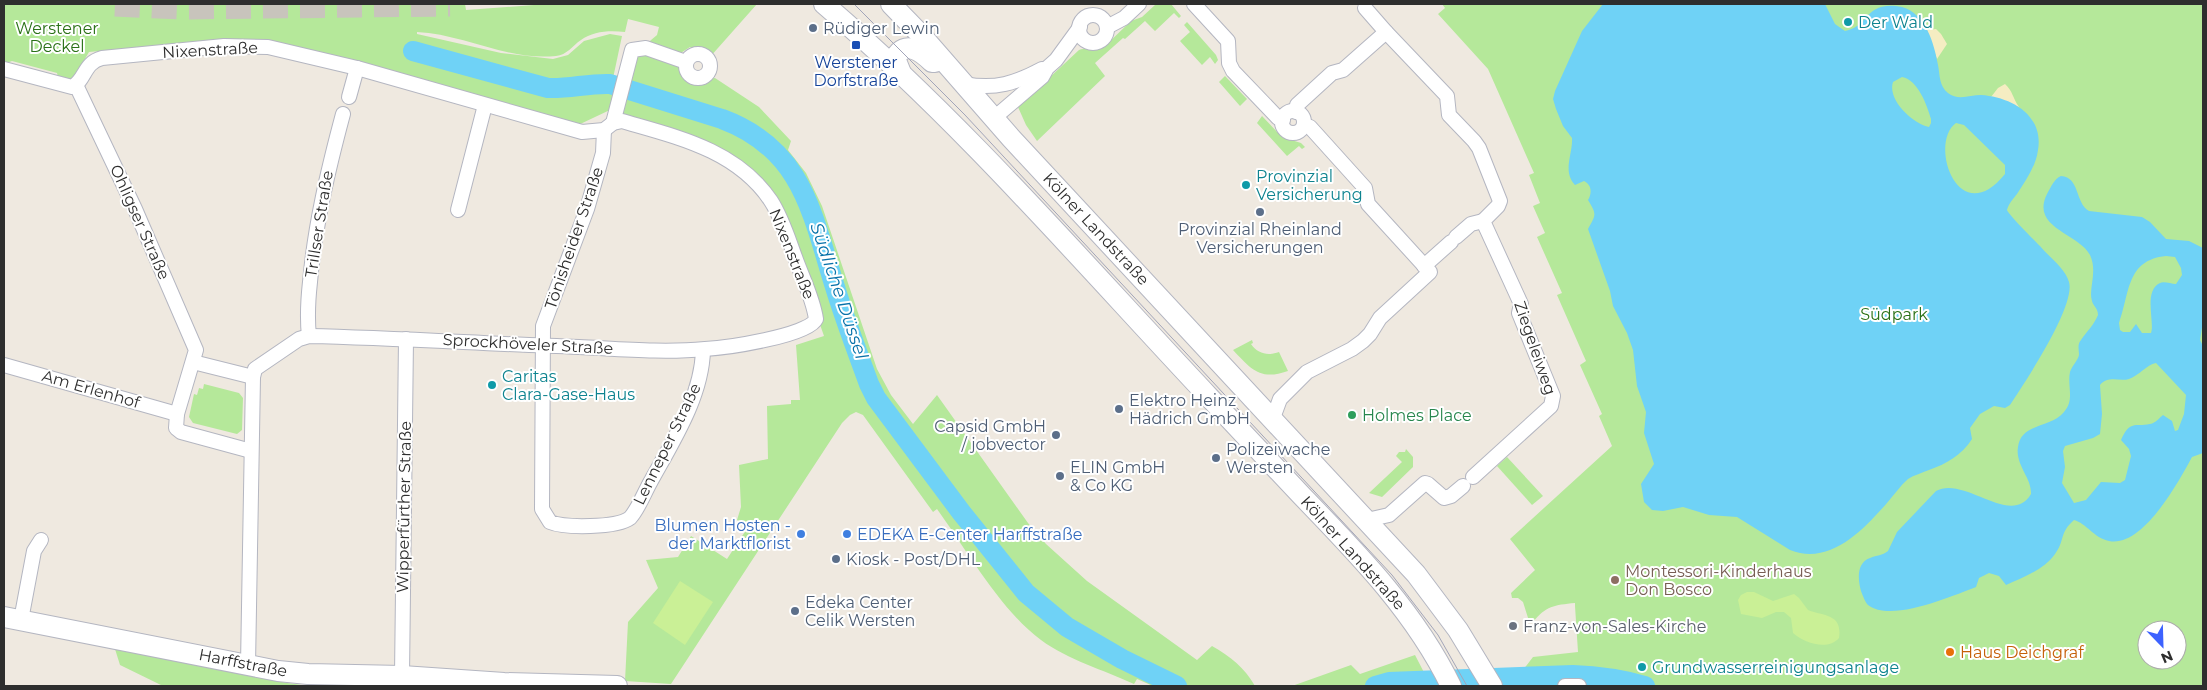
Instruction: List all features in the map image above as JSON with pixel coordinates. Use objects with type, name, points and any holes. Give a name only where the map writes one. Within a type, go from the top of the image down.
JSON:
[{"type":"main road","name":"Kölner Landstraße","points":[[824,4],[956,125],[1220,409],[1327,521],[1409,616],[1426,639],[1447,678]]},
{"type":"main road","name":"Kölner Landstraße","points":[[891,4],[994,118],[1373,527],[1435,598],[1480,664],[1492,686]]},
{"type":"main road","name":"Kölner Landstraße","points":[[901,73],[895,58],[907,48],[921,51],[932,62],[945,62]]},
{"type":"main road","name":"Kölner Landstraße","points":[[956,125],[966,126],[977,133],[987,135],[996,128],[994,118]]},
{"type":"main road","name":"Kölner Landstraße","points":[[1146,330],[1148,320],[1152,316],[1162,313],[1189,339],[1198,339]]},
{"type":"main road","name":"Kölner Landstraße","points":[[1220,409],[1228,408],[1240,421],[1255,430],[1268,426],[1273,418]]},
{"type":"main road","points":[[1327,521],[1334,522],[1357,542],[1374,541],[1373,527]]},
{"type":"main road","name":"Harffstraße","points":[[13,618],[308,674],[402,676],[504,683],[617,686]]},
{"type":"street","points":[[1107,27],[1124,18],[1138,4]]},
{"type":"street","points":[[1194,4],[1228,41],[1229,63],[1233,71],[1278,118],[1283,120]]},
{"type":"street","points":[[1273,418],[1280,399],[1307,372],[1352,349],[1363,340],[1380,318],[1453,240],[1471,224],[1483,222],[1498,206],[1500,201],[1479,148],[1449,115],[1447,96],[1365,8]]},
{"type":"street","points":[[965,84],[985,86],[1008,84],[1022,80],[1052,64],[1089,42],[1096,42],[1102,39],[1106,34],[1107,27],[1102,18],[1095,15],[1084,18],[1080,27],[1052,64],[1042,77],[994,118]]},
{"type":"street","points":[[1080,27],[1081,34],[1089,42]]},
{"type":"street","points":[[1296,112],[1297,105],[1332,73],[1343,70],[1386,32]]},
{"type":"street","name":"Nixenstraße","points":[[76,85],[89,64],[102,58],[224,46],[268,47],[357,68],[582,132],[622,121],[703,146],[733,164],[757,184],[772,202],[786,232],[815,314],[814,323]]},
{"type":"street","name":"Tönisheider Straße","points":[[543,346],[545,320],[587,209],[632,50],[642,48],[686,62]]},
{"type":"street","points":[[349,97],[357,68]]},
{"type":"street","points":[[4,69],[67,87],[76,85]]},
{"type":"street","name":"Ohligser Straße","points":[[76,85],[135,209],[196,350],[177,414]]},
{"type":"street","points":[[458,210],[486,105]]},
{"type":"street","points":[[1296,112],[1303,117],[1304,125],[1299,132],[1291,133],[1284,128],[1283,120],[1288,113],[1296,112]]},
{"type":"street","name":"Trillser Straße","points":[[310,336],[308,325],[309,295],[315,234],[328,167],[344,114]]},
{"type":"street","points":[[1304,125],[1310,126],[1365,188],[1368,204],[1427,269]]},
{"type":"street","name":"Ziegeleiweg","points":[[1373,527],[1390,515],[1425,484],[1428,484],[1441,497],[1446,498],[1468,481],[1551,406],[1553,396],[1519,313],[1521,304],[1483,222]]},
{"type":"street","name":"Sprockhöveler Straße","points":[[253,377],[255,369],[299,339],[310,336],[406,338],[543,346],[703,350],[740,346],[774,338],[814,323]]},
{"type":"street","name":"Wipperfürther Straße","points":[[402,676],[406,338]]},
{"type":"street","name":"Lenneper Straße","points":[[543,346],[542,509],[550,522],[559,524],[613,525],[624,522],[632,515],[687,411],[696,388],[702,365],[703,350]]},
{"type":"street","points":[[193,362],[253,377],[248,664]]},
{"type":"street","name":"Am Erlenhof","points":[[4,365],[177,414]]},
{"type":"street","points":[[1254,398],[1263,400],[1280,399]]},
{"type":"street","points":[[177,414],[175,426],[178,430],[251,451]]},
{"type":"street","name":"Harffstraße","points":[[13,618],[34,551],[41,540]]},
{"type":"street","points":[[1565,686],[1578,686]]},
{"type":"green space","name":"Werstener Deckel","points":[[4,4],[465,4],[466,10],[547,4],[757,4],[710,57],[690,47],[676,56],[644,46],[657,35],[659,27],[628,19],[625,32],[608,31],[596,33],[581,40],[566,52],[556,56],[520,55],[451,37],[417,32],[417,34],[501,53],[553,59],[568,55],[584,41],[610,34],[622,36],[612,83],[566,86],[531,83],[413,49],[412,54],[488,73],[530,87],[564,91],[595,85],[614,89],[612,109],[576,126],[320,53],[208,41],[89,52],[72,81],[59,81],[57,73],[12,61],[4,64]]},
{"type":"green space","points":[[1171,4],[1181,16],[1179,18],[1174,13],[1155,31],[1145,21],[1125,39],[1123,38],[1095,63],[1105,76],[1037,141],[1026,125],[1018,107],[1079,50],[1104,47],[1131,21],[1142,17],[1155,5]]},
{"type":"green space","name":"Südpark","points":[[1442,4],[2203,4],[2203,686],[1521,686],[1520,674],[1533,657],[1578,652],[1575,603],[1551,607],[1546,609],[1533,622],[1529,621],[1523,602],[1518,598],[1512,598],[1511,593],[1535,570],[1510,539],[1612,446],[1599,416],[1602,414],[1580,365],[1586,361],[1557,295],[1562,293],[1537,237],[1545,233],[1533,206],[1540,203],[1529,175],[1534,173],[1488,69],[1438,14],[1445,8]]},
{"type":"green space","points":[[1187,22],[1216,55],[1218,60],[1215,64],[1210,57],[1202,65],[1180,41],[1190,32],[1184,25]]},
{"type":"green space","points":[[642,53],[682,67],[689,78],[695,80],[715,78],[759,107],[791,141],[788,150],[806,173],[822,206],[877,369],[891,395],[913,424],[937,395],[1028,523],[1046,544],[1087,581],[1197,660],[1212,646],[1236,663],[1255,686],[1153,686],[1137,679],[1134,684],[1074,659],[1041,640],[1012,613],[999,597],[937,509],[933,512],[863,415],[856,412],[842,423],[671,684],[625,681],[628,622],[658,588],[646,560],[678,557],[691,536],[727,559],[748,527],[737,520],[741,507],[739,465],[768,459],[767,406],[791,404],[791,400],[800,400],[796,345],[824,336],[788,232],[748,172],[618,118],[636,55]]},
{"type":"green space","points":[[1225,76],[1247,99],[1240,106],[1219,82]]},
{"type":"green space","points":[[1262,116],[1282,137],[1301,143],[1305,147],[1302,149],[1299,146],[1287,156],[1257,123]]},
{"type":"green space","points":[[1252,340],[1253,343],[1251,344],[1260,352],[1271,354],[1279,352],[1288,371],[1270,375],[1263,374],[1245,363],[1233,350]]},
{"type":"green space","points":[[204,384],[239,393],[243,398],[242,430],[237,434],[193,423],[189,417],[194,394],[197,395],[199,388],[203,389]]},
{"type":"green space","points":[[1406,449],[1413,457],[1413,467],[1382,497],[1369,493],[1402,462],[1396,456],[1399,452],[1405,452]]},
{"type":"green space","points":[[1507,457],[1543,496],[1532,505],[1497,466]]},
{"type":"green space","points":[[680,581],[713,602],[685,645],[653,623]]},
{"type":"green space","points":[[1747,592],[1754,592],[1773,601],[1794,594],[1808,610],[1835,620],[1838,624],[1839,638],[1834,642],[1823,645],[1803,640],[1793,633],[1791,618],[1784,612],[1776,612],[1762,618],[1741,614],[1738,600],[1741,595]]},
{"type":"green space","points":[[115,649],[302,685],[163,686],[120,665]]},
{"type":"green space","points":[[1415,655],[1431,686],[1292,686],[1351,665],[1360,674]]},
{"type":"sand","points":[[1936,29],[1947,44],[1937,59],[1927,30]]},
{"type":"sand","points":[[2005,84],[2010,89],[2019,107],[1991,97],[1998,88]]},
{"type":"water","points":[[1603,4],[1825,4],[1835,24],[1845,31],[1859,25],[1874,10],[1881,7],[1902,7],[1917,16],[1928,30],[1936,56],[1941,84],[1948,93],[1956,97],[1981,95],[2014,104],[2031,118],[2036,127],[2039,138],[2035,162],[2007,210],[2067,277],[2069,293],[2057,326],[2037,363],[2010,405],[2005,408],[1994,406],[1980,414],[1970,428],[1972,439],[1963,450],[1947,462],[1908,479],[1878,513],[1845,543],[1819,553],[1805,554],[1790,550],[1737,517],[1709,515],[1683,507],[1663,511],[1652,510],[1644,502],[1641,484],[1654,464],[1644,433],[1646,412],[1637,386],[1633,350],[1627,333],[1613,306],[1610,291],[1588,229],[1594,214],[1588,200],[1591,192],[1590,187],[1584,181],[1575,185],[1571,180],[1569,162],[1572,138],[1563,126],[1553,99],[1582,31]],"holes":[[[1902,77],[1913,83],[1921,94],[1931,119],[1929,127],[1909,116],[1894,96],[1893,82]],[[1956,123],[1964,125],[2005,165],[2005,174],[1988,189],[1974,193],[1961,189],[1952,178],[1945,148],[1948,133]]]},
{"type":"water","points":[[2061,176],[2067,177],[2075,185],[2081,202],[2089,211],[2142,217],[2150,222],[2166,239],[2189,241],[2203,248],[2203,321],[2200,340],[2203,346],[2203,453],[2192,457],[2169,496],[2147,524],[2122,540],[2109,541],[2104,539],[2074,520],[2066,529],[2058,549],[2051,559],[2039,569],[2006,585],[1999,576],[1989,573],[1979,578],[1976,587],[1922,606],[1906,610],[1878,610],[1868,605],[1865,601],[1859,582],[1860,568],[1865,560],[1882,555],[1888,551],[1897,532],[1936,491],[1947,488],[1960,489],[2000,504],[2012,506],[2022,503],[2031,494],[2029,482],[2019,460],[2018,447],[2020,439],[2030,430],[2052,421],[2064,412],[2069,403],[2069,377],[2079,355],[2079,344],[2098,315],[2091,296],[2093,268],[2090,255],[2084,247],[2058,229],[2045,215],[2044,205],[2047,194],[2056,179]],"holes":[[[2166,256],[2175,257],[2181,268],[2182,275],[2176,284],[2162,282],[2155,287],[2151,299],[2151,333],[2142,333],[2136,324],[2130,332],[2123,332],[2120,330],[2119,323],[2128,290],[2136,271],[2143,264]],[[2156,363],[2186,395],[2184,414],[2178,430],[2175,431],[2172,421],[2163,415],[2156,422],[2136,425],[2127,429],[2121,440],[2129,449],[2131,456],[2125,480],[2120,483],[2101,482],[2086,500],[2074,503],[2062,483],[2065,467],[2063,451],[2065,446],[2093,438],[2100,434],[2102,414],[2100,385],[2110,379],[2129,379]]]},
{"type":"waterway","name":"Südliche Düssel","points":[[413,51],[548,88],[610,84],[722,119],[749,132],[771,148],[787,166],[800,187],[810,210],[847,323],[876,398],[961,512],[1026,593],[1067,627],[1122,659],[1177,686]]},
{"type":"waterway","name":"Südliche Düssel","points":[[1375,686],[1389,682],[1573,675],[1610,678],[1645,686]]},
{"type":"tunnel","points":[[115,4],[180,7],[450,4]]},
{"type":"tram line","points":[[854,4],[965,115],[1392,575],[1438,635],[1467,686]]},
{"type":"place","name":"Der Wald","points":[[1848,22]]},
{"type":"place","name":"Rüdiger Lewin","points":[[813,28]]},
{"type":"place","name":"Werstener Dorfstraße","points":[[856,45]]},
{"type":"place","name":"Provinzial Versicherung","points":[[1246,185]]},
{"type":"place","name":"Provinzial Rheinland Versicherungen","points":[[1260,212]]},
{"type":"place","name":"Caritas Clara-Gase-Haus","points":[[492,385]]},
{"type":"place","name":"Elektro Heinz Hädrich GmbH","points":[[1119,409]]},
{"type":"place","name":"Holmes Place","points":[[1352,415]]},
{"type":"place","name":"Capsid GmbH / jobvector","points":[[1056,435]]},
{"type":"place","name":"Polizeiwache Wersten","points":[[1216,458]]},
{"type":"place","name":"ELIN GmbH & Co KG","points":[[1060,476]]},
{"type":"place","name":"Blumen Hosten - der Marktflorist","points":[[801,534]]},
{"type":"place","name":"EDEKA E-Center Harffstraße","points":[[847,534]]},
{"type":"place","name":"Kiosk - Post/DHL","points":[[836,559]]},
{"type":"place","name":"Montessori-Kinderhaus Don Bosco","points":[[1615,580]]},
{"type":"place","name":"Edeka Center Celik Wersten","points":[[795,611]]},
{"type":"place","name":"Franz-von-Sales-Kirche","points":[[1513,626]]},
{"type":"place","name":"Haus Deichgraf","points":[[1950,652]]},
{"type":"place","name":"Grundwasserreinigungsanlage","points":[[1642,667]]}]
